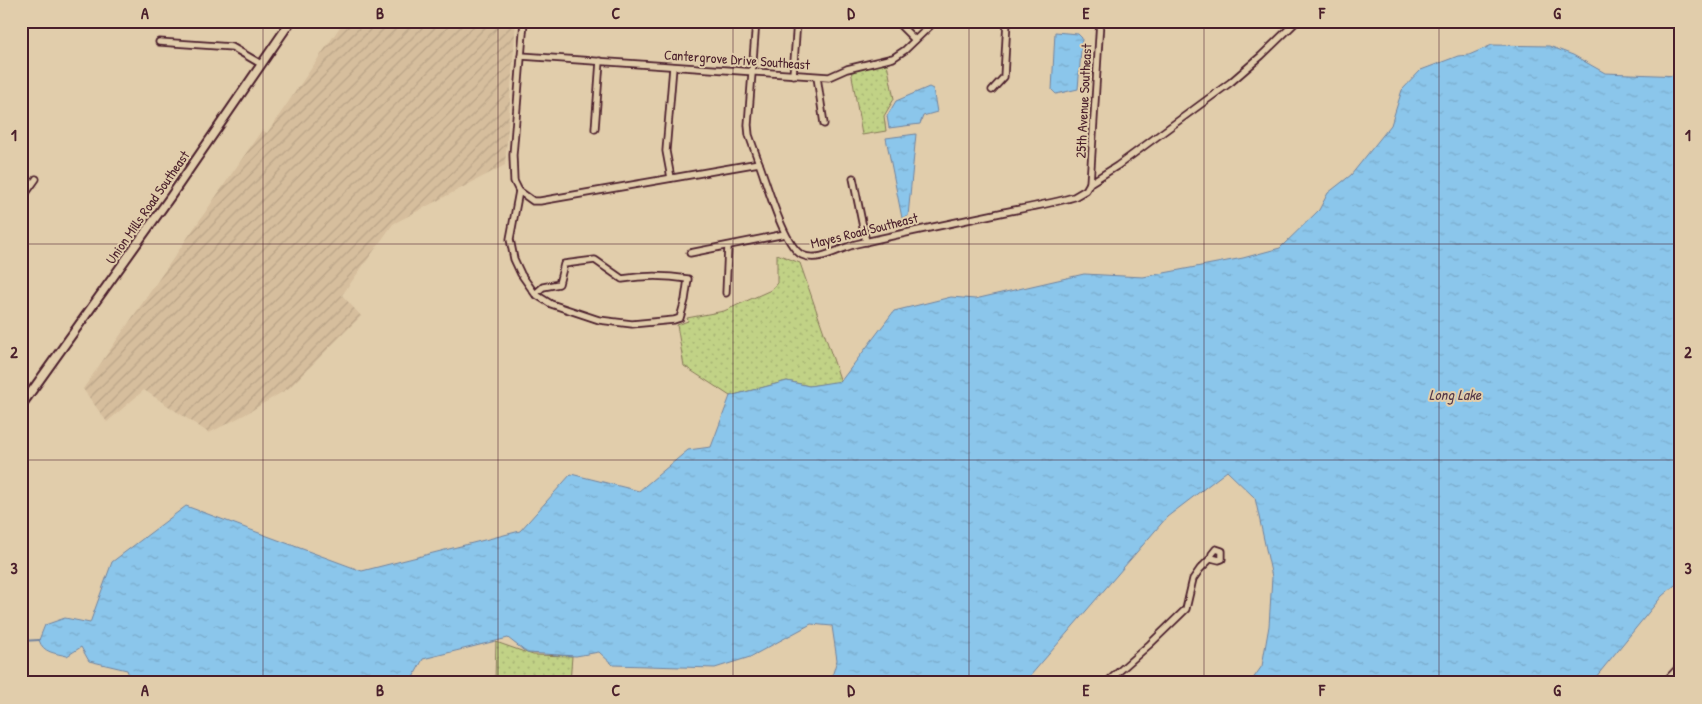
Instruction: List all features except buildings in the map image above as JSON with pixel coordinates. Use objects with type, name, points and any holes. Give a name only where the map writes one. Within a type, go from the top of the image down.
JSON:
[{"type":"street","name":"Union Mills Road Southeast","points":[[21,406],[171,196],[291,21]]},
{"type":"street","points":[[524,21],[513,169],[514,181],[518,191],[510,239],[514,259],[521,274],[535,294],[550,304],[599,320],[632,324],[680,318],[688,279],[665,275],[645,275],[622,280],[595,260],[564,264],[559,284],[543,287],[535,294]]},
{"type":"street","name":"Mayes Road Southeast","points":[[756,21],[748,125],[749,135],[785,234],[793,248],[800,254],[810,258],[826,255],[866,242],[1074,198],[1086,190],[1090,183],[1117,166],[1225,87],[1297,21]]},
{"type":"street","points":[[793,75],[797,21]]},
{"type":"street","points":[[900,21],[901,26],[915,40]]},
{"type":"street","name":"Cantergrove Drive Southeast","points":[[521,56],[829,78],[847,68],[892,58],[905,50],[935,21]]},
{"type":"street","points":[[992,90],[1004,77],[1007,21]]},
{"type":"street","points":[[1093,21],[1100,22]]},
{"type":"street","name":"25th Avenue Southeast","points":[[1090,183],[1100,22]]},
{"type":"street","points":[[159,42],[232,47],[261,64]]},
{"type":"street","points":[[595,129],[600,61]]},
{"type":"street","points":[[671,178],[666,151],[673,66]]},
{"type":"street","points":[[817,77],[824,124]]},
{"type":"street","points":[[518,191],[534,201],[540,201],[759,163]]},
{"type":"street","points":[[853,178],[866,242]]},
{"type":"street","points":[[21,200],[36,179]]},
{"type":"street","points":[[690,253],[785,234]]},
{"type":"street","points":[[726,293],[728,246]]},
{"type":"street","points":[[1106,683],[1186,609],[1193,579],[1200,569],[1212,558]]},
{"type":"street","points":[[1664,683],[1681,665]]},
{"type":"shaded area","points":[[344,21],[516,21],[505,165],[393,224],[342,295],[361,316],[289,388],[209,433],[144,390],[107,422],[83,389],[262,130],[267,133]]},
{"type":"green space","points":[[887,63],[894,99],[884,116],[886,131],[862,135],[851,70]]},
{"type":"green space","points":[[777,254],[800,263],[841,382],[809,386],[787,381],[730,396],[684,366],[677,325],[688,321],[687,318],[724,311],[771,290],[777,283]]},
{"type":"green space","points":[[496,642],[533,655],[572,656],[570,683],[495,683]]},
{"type":"water","points":[[1055,32],[1078,34],[1082,38],[1078,89],[1056,94],[1052,90]]},
{"type":"water","name":"Long Lake","points":[[1492,45],[1549,46],[1573,55],[1605,73],[1681,76],[1681,580],[1662,596],[1591,683],[1250,683],[1262,666],[1269,626],[1272,577],[1255,498],[1227,471],[1167,517],[1024,683],[830,683],[837,660],[832,626],[811,624],[750,657],[715,668],[613,665],[599,652],[576,656],[527,653],[508,638],[423,659],[410,683],[132,683],[127,670],[89,661],[81,647],[67,656],[46,650],[39,640],[45,625],[65,618],[90,623],[112,562],[186,506],[362,571],[520,531],[571,474],[639,491],[688,450],[711,447],[730,396],[787,381],[809,386],[841,381],[894,311],[951,297],[975,299],[1084,274],[1143,277],[1243,258],[1280,248],[1319,210],[1328,193],[1351,175],[1391,125],[1402,90],[1421,70],[1458,56],[1469,55]]},
{"type":"water","points":[[929,87],[933,89],[937,112],[923,116],[920,124],[889,128],[887,116],[896,101]]},
{"type":"water","points":[[916,134],[908,216],[902,218],[886,138]]},
{"type":"waterway","points":[[21,641],[39,640]]}]
